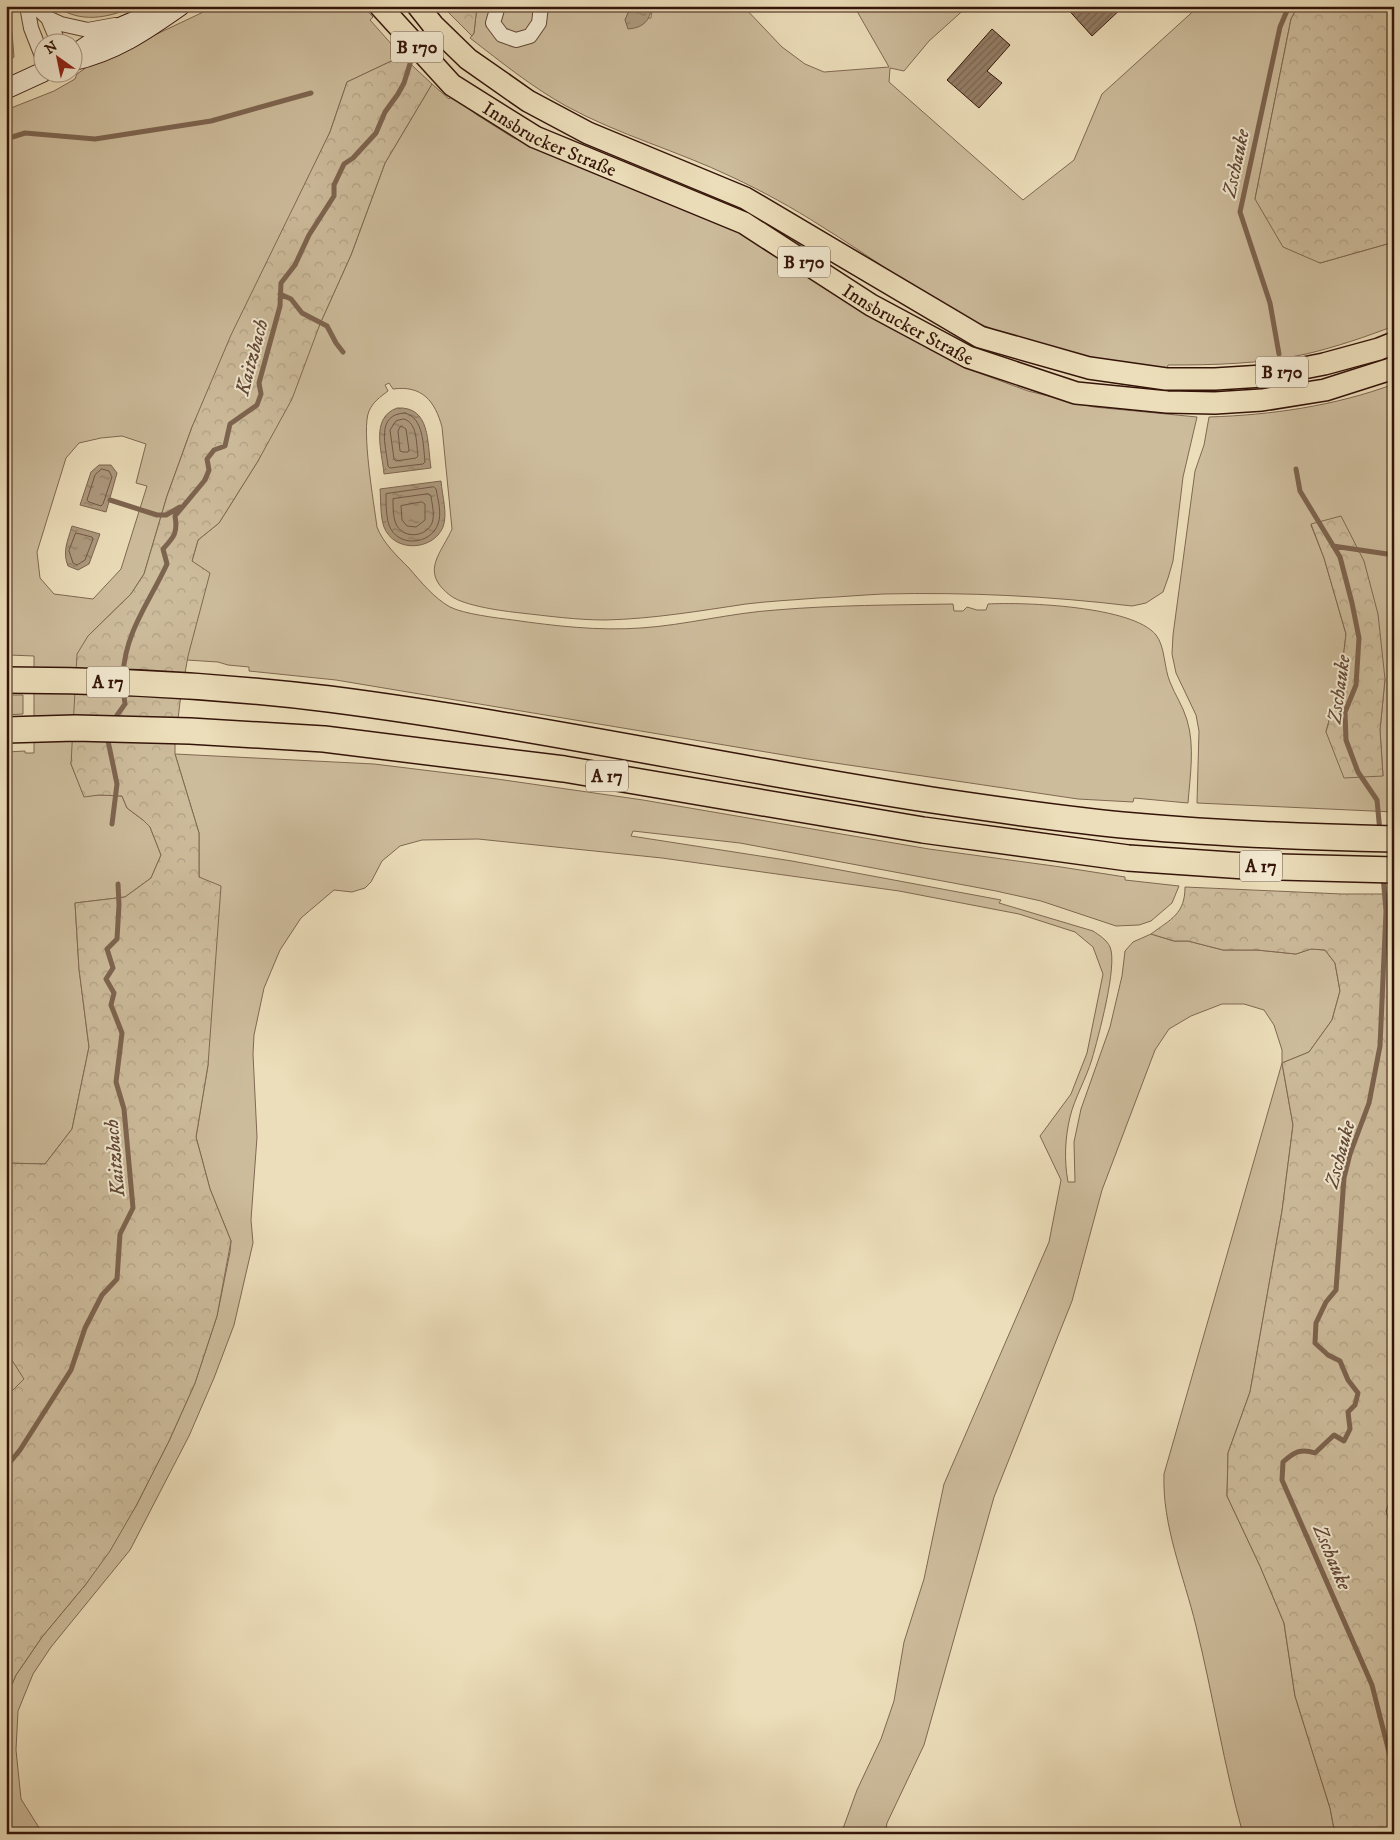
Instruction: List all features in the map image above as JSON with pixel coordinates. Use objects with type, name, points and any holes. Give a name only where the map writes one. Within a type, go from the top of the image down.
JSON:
[{"type":"highway","name":"A 17","points":[[15,680],[192,686],[328,699],[597,740],[931,800],[1130,826],[1248,835],[1394,840]]},
{"type":"highway","name":"A 17","points":[[16,729],[190,731],[324,739],[564,769],[923,830],[1128,858],[1245,866],[1394,870]]},
{"type":"main road","points":[[82,49],[90,43],[133,21],[179,6]]},
{"type":"main road","points":[[82,59],[93,56],[139,35],[179,6]]},
{"type":"main road","name":"Innsbrucker Straße","points":[[418,6],[433,25],[468,58],[528,100],[588,133],[745,198],[980,337],[1088,368],[1166,379],[1215,379],[1263,376],[1324,364],[1394,343]]},
{"type":"main road","name":"Innsbrucker Straße","points":[[381,8],[452,85],[535,137],[744,224],[870,305],[968,357],[1076,393],[1167,402],[1215,403],[1262,400],[1325,390],[1394,368]]},
{"type":"main road","points":[[6,89],[32,77]]},
{"type":"street","points":[[27,6],[33,32]]},
{"type":"street","points":[[36,6],[48,18],[61,24],[88,30],[133,21]]},
{"type":"street","points":[[498,6],[493,23],[502,35],[516,40],[530,36],[539,23],[541,6]]},
{"type":"street","points":[[48,18],[54,32]]},
{"type":"green space","points":[[56,6],[135,6],[115,14],[85,17],[65,12]]},
{"type":"green space","points":[[216,6],[363,6],[373,17],[370,20],[402,56],[347,82],[330,132],[192,427],[167,496],[144,574],[131,594],[88,636],[71,764],[84,796],[122,796],[127,808],[150,827],[161,855],[151,878],[125,897],[75,903],[79,969],[89,1047],[72,1129],[45,1164],[6,1163],[6,748],[7,752],[25,751],[25,753],[34,753],[34,656],[9,655],[11,658],[6,658],[6,110],[54,91],[70,82],[82,82],[82,70]],"holes":[[[122,436],[146,444],[136,483],[147,486],[121,569],[93,599],[54,594],[40,578],[37,552],[66,458],[79,443],[101,438]]]},
{"type":"green space","points":[[442,6],[477,6],[472,36]]},
{"type":"green space","points":[[477,6],[583,6],[590,9],[606,10],[608,6],[631,6],[625,20],[651,18],[652,6],[743,6],[782,47],[805,64],[824,72],[889,67],[854,6],[968,6],[929,41],[904,71],[890,68],[889,82],[1023,200],[1074,160],[1102,94],[1199,6],[1298,6],[1291,19],[1255,199],[1320,263],[1394,242],[1394,326],[1306,354],[1272,360],[1237,363],[1168,365],[1167,369],[1088,357],[1010,336],[984,326],[942,304],[810,219],[743,182],[607,126],[553,99],[470,38],[474,33]]},
{"type":"green space","points":[[1298,6],[1394,6],[1394,242],[1320,263],[1283,247],[1255,199],[1291,19]]},
{"type":"green space","points":[[6,13],[12,33],[14,57],[6,64]]},
{"type":"green space","points":[[402,56],[432,84],[385,163],[351,255],[320,324],[292,399],[258,461],[219,523],[198,540],[192,561],[210,573],[188,656],[180,702],[175,754],[199,833],[199,877],[221,886],[208,1065],[196,1137],[210,1189],[231,1241],[217,1316],[195,1383],[169,1441],[136,1506],[110,1551],[86,1584],[42,1637],[16,1675],[6,1698],[6,1397],[24,1379],[6,1351],[6,1163],[45,1164],[72,1129],[89,1047],[79,969],[75,903],[125,897],[151,878],[161,855],[150,827],[127,808],[122,796],[99,795],[84,797],[71,764],[77,654],[88,636],[131,594],[144,574],[167,496],[192,427],[231,335],[330,132],[347,82]]},
{"type":"green space","points":[[432,84],[449,99],[452,96],[477,115],[512,137],[560,159],[741,233],[885,324],[971,370],[1028,391],[1094,407],[1197,417],[1183,477],[1173,561],[1163,592],[1146,603],[1132,606],[1008,596],[883,594],[764,602],[658,616],[594,620],[552,617],[484,608],[457,600],[441,587],[434,571],[435,563],[452,529],[442,427],[431,402],[426,397],[412,390],[403,388],[393,389],[389,383],[385,385],[388,391],[373,405],[367,420],[367,450],[377,527],[391,549],[433,594],[450,607],[472,614],[545,624],[593,628],[625,629],[658,626],[776,610],[887,605],[953,604],[954,611],[963,611],[967,607],[986,610],[988,604],[1051,605],[1102,612],[1125,618],[1144,625],[1156,635],[1163,651],[1170,682],[1185,715],[1191,740],[1191,772],[1188,803],[1134,798],[1133,802],[1078,799],[808,759],[336,680],[249,671],[249,667],[187,660],[192,561],[198,540],[219,523],[258,461],[351,255],[385,163]]},
{"type":"green space","points":[[1394,384],[1394,812],[1197,803],[1199,731],[1196,715],[1176,673],[1172,654],[1195,471],[1204,445],[1209,417],[1303,408],[1372,392]],"holes":[[[1311,525],[1385,679],[1380,730],[1383,776],[1326,732],[1341,676],[1346,634],[1324,558]]]},
{"type":"green space","points":[[1341,516],[1364,561],[1378,614],[1385,679],[1380,730],[1383,776],[1344,778],[1326,732],[1341,676],[1346,634],[1324,558],[1311,524]]},
{"type":"green space","points":[[6,695],[23,695],[23,714],[6,715]]},
{"type":"green space","points":[[175,754],[374,764],[497,779],[643,800],[929,849],[1125,877],[1125,880],[1179,886],[1172,903],[1151,921],[1139,925],[1116,926],[1041,901],[996,891],[740,843],[633,831],[631,836],[792,861],[1001,900],[999,903],[1093,931],[1103,938],[1110,947],[1112,956],[1109,985],[1092,1059],[1068,1125],[1066,1157],[1068,1182],[1075,1182],[1074,1142],[1081,1109],[1110,1027],[1122,976],[1125,951],[1133,942],[1151,934],[1174,941],[1188,941],[1223,950],[1257,950],[1296,954],[1311,949],[1325,950],[1335,963],[1340,991],[1332,1020],[1309,1052],[1282,1063],[1282,1050],[1274,1025],[1264,1010],[1244,1004],[1222,1004],[1191,1016],[1169,1029],[1155,1050],[1102,1190],[1072,1301],[994,1497],[924,1745],[887,1823],[885,1834],[841,1834],[857,1790],[881,1739],[894,1701],[904,1642],[924,1579],[944,1484],[1049,1242],[1061,1180],[1040,1136],[1071,1094],[1087,1053],[1103,974],[1093,947],[1075,932],[1019,914],[899,891],[662,858],[478,839],[422,840],[400,846],[382,861],[371,882],[365,888],[352,892],[334,890],[301,918],[280,950],[264,988],[254,1035],[253,1054],[257,1137],[251,1220],[253,1243],[234,1325],[189,1436],[130,1550],[51,1647],[33,1674],[18,1711],[16,1750],[21,1799],[43,1834],[6,1834],[6,1698],[16,1675],[42,1637],[86,1584],[136,1506],[169,1441],[195,1383],[217,1316],[230,1252],[231,1241],[210,1189],[196,1137],[208,1065],[199,878],[199,833]]},
{"type":"green space","points":[[1185,887],[1342,894],[1394,894],[1394,1488],[1386,1511],[1394,1536],[1394,1834],[1335,1834],[1330,1808],[1295,1696],[1284,1623],[1227,1496],[1228,1453],[1250,1392],[1282,1211],[1293,1125],[1282,1063],[1309,1052],[1332,1020],[1340,991],[1335,963],[1325,950],[1311,949],[1296,954],[1257,950],[1223,950],[1188,941],[1174,941],[1151,934],[1171,920],[1180,910]]},
{"type":"green space","points":[[1282,1063],[1293,1125],[1282,1211],[1250,1392],[1228,1453],[1227,1496],[1284,1623],[1295,1696],[1330,1808],[1335,1834],[1243,1834],[1196,1626],[1170,1532],[1164,1493],[1164,1474]]},
{"type":"green space","points":[[6,1351],[25,1379],[6,1397]]},
{"type":"green space","points":[[1394,1488],[1394,1536],[1386,1511]]},
{"type":"water","points":[[631,6],[652,6],[650,16],[645,23],[628,29],[625,20]]},
{"type":"water","points":[[397,408],[408,409],[416,413],[422,420],[427,438],[431,468],[384,474],[380,446],[380,427],[383,419]]},
{"type":"water","points":[[99,465],[111,465],[117,473],[106,512],[80,505],[91,472]]},
{"type":"water","points":[[441,481],[445,516],[443,527],[438,535],[431,541],[413,546],[404,545],[396,541],[384,527],[381,513],[380,489]]},
{"type":"water","points":[[72,526],[100,534],[89,564],[78,570],[68,566],[66,561],[66,546]]},
{"type":"building","points":[[1065,6],[1124,6],[1092,36]]},
{"type":"building","points":[[992,29],[1010,45],[987,71],[1002,83],[979,108],[947,80]]},
{"type":"waterway","name":"Zschauke","points":[[1279,354],[1270,303],[1240,212],[1280,27],[1289,6]]},
{"type":"waterway","name":"Kaitzbach","points":[[123,675],[128,645],[133,631],[167,564],[163,549],[174,534],[176,527],[175,516],[205,480],[209,470],[207,459],[214,450],[225,446],[230,424],[257,405],[261,394],[259,383],[280,306],[281,283],[295,265],[309,235],[334,196],[334,185],[344,164],[353,158],[376,133],[385,112],[404,83],[414,51]]},
{"type":"waterway","points":[[6,139],[25,133],[95,139],[211,121],[311,93]]},
{"type":"waterway","points":[[280,294],[291,299],[302,313],[327,326],[343,352]]},
{"type":"waterway","name":"Zschauke","points":[[1296,469],[1300,491],[1340,557],[1352,603],[1359,638],[1356,685],[1345,712],[1346,740],[1358,772],[1377,800],[1380,832]]},
{"type":"waterway","points":[[110,500],[157,515],[166,515],[180,507]]},
{"type":"waterway","points":[[1333,546],[1394,555]]},
{"type":"waterway","name":"Kaitzbach","points":[[113,721],[125,704],[123,688]]},
{"type":"waterway","name":"Kaitzbach","points":[[107,736],[117,784],[112,824]]},
{"type":"waterway","name":"Zschauke","points":[[1383,876],[1386,911],[1380,1046],[1369,1103],[1350,1154],[1344,1178],[1336,1290],[1326,1302],[1316,1323],[1315,1343],[1328,1355],[1340,1361],[1348,1380],[1358,1393],[1355,1405],[1348,1412],[1350,1429],[1344,1441],[1334,1435],[1315,1453],[1302,1451],[1291,1456],[1283,1462],[1282,1480],[1372,1685],[1394,1772]]},
{"type":"waterway","name":"Kaitzbach","points":[[6,1467],[20,1450],[71,1370],[85,1328],[102,1295],[117,1279],[120,1234],[133,1208],[124,1109],[116,1082],[122,1033],[111,1005],[114,993],[106,979],[113,968],[107,949],[117,939],[118,884]]}]
